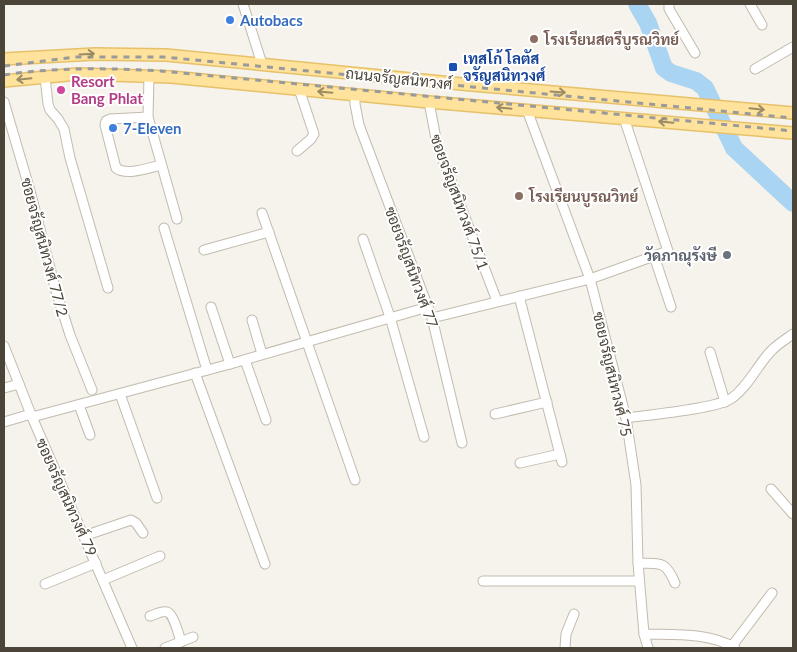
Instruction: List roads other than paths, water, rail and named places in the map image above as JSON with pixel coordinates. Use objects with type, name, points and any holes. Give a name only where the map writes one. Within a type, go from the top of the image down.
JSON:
[{"type":"main road","name":"ถนนจรัญสนิทวงศ์","points":[[4,59],[112,54],[166,55],[489,87],[708,104],[793,113]]},
{"type":"main road","name":"ถนนจรัญสนิทวงศ์","points":[[4,81],[78,74],[149,76],[793,133]]},
{"type":"street","points":[[243,4],[262,64]]},
{"type":"street","points":[[668,4],[669,9],[695,53]]},
{"type":"street","points":[[750,4],[762,25]]},
{"type":"street","points":[[755,69],[793,47]]},
{"type":"street","points":[[45,76],[48,104],[50,110],[64,129],[70,158],[108,288]]},
{"type":"street","points":[[149,76],[148,117],[177,219]]},
{"type":"street","points":[[297,151],[314,134],[299,89]]},
{"type":"street","name":"ซอยจรัญสนิทวงศ์ 77","points":[[356,94],[355,104],[359,125],[432,318],[462,443]]},
{"type":"street","name":"ซอยจรัญสนิทวงศ์ 77/2","points":[[4,102],[29,187],[56,291],[70,335],[92,390]]},
{"type":"street","name":"ซอยจรัญสนิทวงศ์ 75/1","points":[[429,102],[437,144],[497,302]]},
{"type":"street","name":"ซอยจรัญสนิทวงศ์ 75","points":[[527,110],[590,279],[626,418],[636,485],[638,563],[644,634],[648,648]]},
{"type":"street","points":[[148,117],[110,119],[106,121],[105,125],[116,168],[127,172],[161,166]]},
{"type":"street","points":[[432,318],[590,279],[668,252],[624,118]]},
{"type":"street","points":[[262,213],[308,340],[355,480]]},
{"type":"street","points":[[164,228],[207,370]]},
{"type":"street","points":[[204,250],[269,232]]},
{"type":"street","points":[[363,239],[390,317],[424,437]]},
{"type":"street","points":[[654,256],[671,307]]},
{"type":"street","points":[[519,296],[561,458],[520,463]]},
{"type":"street","points":[[212,307],[230,364]]},
{"type":"street","points":[[4,422],[79,405],[195,374],[428,307]]},
{"type":"street","points":[[252,320],[262,354]]},
{"type":"street","points":[[626,418],[725,402],[742,389],[771,351],[793,335]]},
{"type":"street","name":"ซอยจรัญสนิทวงศ์ 79","points":[[4,346],[32,416],[96,563],[129,647]]},
{"type":"street","points":[[710,352],[725,402]]},
{"type":"street","points":[[245,360],[266,420]]},
{"type":"street","points":[[195,374],[265,564]]},
{"type":"street","points":[[4,388],[19,384]]},
{"type":"street","points":[[120,394],[157,498]]},
{"type":"street","points":[[495,414],[547,402]]},
{"type":"street","points":[[79,405],[90,435]]},
{"type":"street","points":[[771,489],[793,514]]},
{"type":"street","points":[[84,536],[126,520],[136,523],[143,533]]},
{"type":"street","points":[[103,580],[160,556]]},
{"type":"street","points":[[45,584],[96,563]]},
{"type":"street","points":[[638,563],[666,566],[675,583]]},
{"type":"street","points":[[484,581],[640,581]]},
{"type":"street","points":[[644,634],[700,637],[720,641],[734,647],[772,593]]},
{"type":"street","points":[[150,616],[165,611],[172,615],[180,644]]},
{"type":"street","points":[[566,648],[566,634],[574,614]]},
{"type":"street","points":[[165,648],[180,644],[193,637]]},
{"type":"waterway","points":[[637,4],[648,23],[664,68],[671,73],[696,81],[705,88],[734,148],[793,203]]},
{"type":"railway","points":[[4,66],[76,57],[164,57],[793,118]]},
{"type":"railway","points":[[4,75],[82,69],[161,71],[793,131]]},
{"type":"place","name":"Autobacs","points":[[230,20]]},
{"type":"place","name":"โรงเรียนสตรีบูรณวิทย์","points":[[534,39]]},
{"type":"place","name":"เทสโก้ โลตัส จรัญสนิทวงศ์","points":[[453,67]]},
{"type":"place","name":"Resort Bang Phlat","points":[[61,90]]},
{"type":"place","name":"7-Eleven","points":[[113,128]]},
{"type":"place","name":"โรงเรียนบูรณวิทย์","points":[[519,196]]},
{"type":"place","name":"วัดภาณุรังษี","points":[[727,255]]}]
